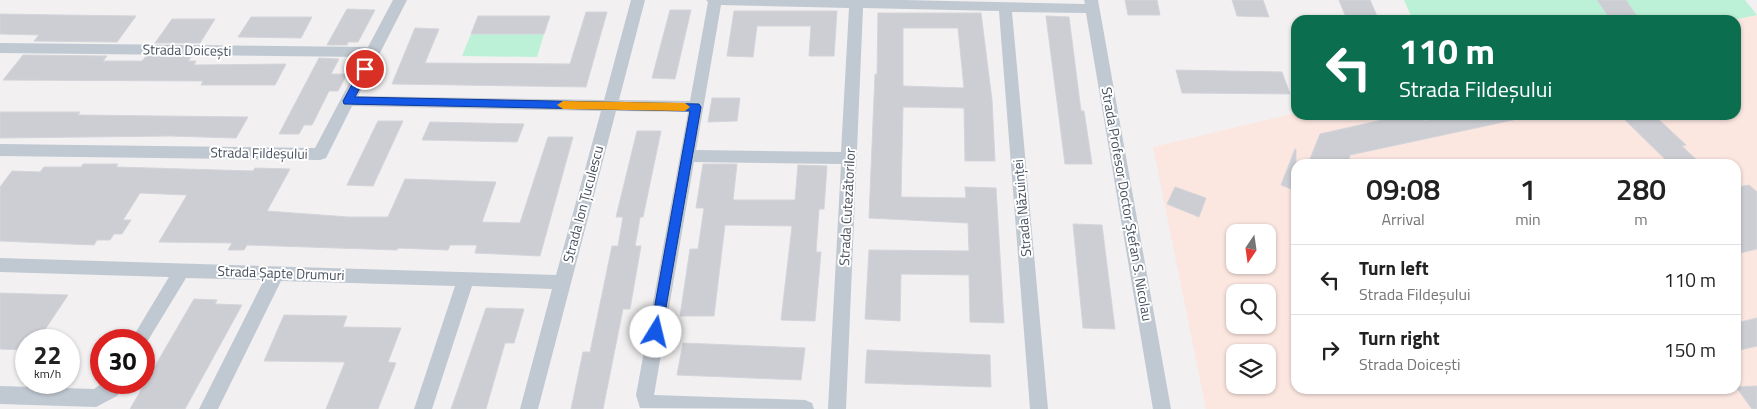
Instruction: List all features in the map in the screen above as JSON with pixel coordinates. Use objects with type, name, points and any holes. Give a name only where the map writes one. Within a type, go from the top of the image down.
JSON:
[{"type":"street","points":[[400,0],[348,101],[696,107]]},
{"type":"street","name":"Strada Ion Țuculescu","points":[[529,409],[638,0]]},
{"type":"street","points":[[804,409],[654,404],[647,402],[645,394],[714,0],[856,5],[1005,7],[1092,5]]},
{"type":"street","name":"Strada Cutezătorilor","points":[[837,409],[856,5]]},
{"type":"street","name":"Strada Profesor Doctor Ștefan S. Nicolau","points":[[1092,5],[1162,409]]},
{"type":"street","name":"Strada Năzuinței","points":[[1005,7],[1039,409]]},
{"type":"street","name":"Strada Doicești","points":[[0,48],[374,52]]},
{"type":"street","name":"Strada Fildeșului","points":[[0,150],[320,154],[348,101]]},
{"type":"street","points":[[687,156],[849,158]]},
{"type":"street","name":"Strada Șapte Drumuri","points":[[0,265],[562,282]]},
{"type":"street","points":[[147,329],[182,270]]},
{"type":"street","points":[[208,409],[276,273]]},
{"type":"street","points":[[422,409],[466,279]]},
{"type":"street","points":[[0,396],[96,398],[103,394]]},
{"type":"shaded area","points":[[1757,15],[1757,409],[1206,409],[1153,147],[1291,114],[1291,120],[1741,120],[1741,18]]},
{"type":"green space","points":[[1404,0],[1745,0],[1757,15],[1741,18],[1741,15],[1411,15]]},
{"type":"green space","points":[[471,34],[544,34],[537,57],[462,56]]},
{"type":"building","points":[[1125,0],[1157,0],[1160,15],[1128,15]]},
{"type":"building","points":[[1232,0],[1263,0],[1269,17],[1237,16]]},
{"type":"building","points":[[1339,0],[1370,0],[1377,15],[1345,15]]},
{"type":"building","points":[[1597,0],[1626,0],[1636,15],[1607,15]]},
{"type":"building","points":[[347,9],[375,10],[358,42],[348,42],[347,45],[327,45]]},
{"type":"building","points":[[670,10],[691,10],[675,79],[652,78]]},
{"type":"building","points":[[734,11],[837,11],[834,56],[809,56],[811,26],[757,26],[753,57],[727,56]]},
{"type":"building","points":[[586,12],[607,12],[586,87],[392,84],[415,28],[439,29],[425,63],[570,64]]},
{"type":"building","points":[[878,13],[981,13],[992,100],[995,161],[965,161],[964,108],[903,107],[901,197],[966,198],[965,187],[996,188],[1004,323],[970,322],[969,275],[901,274],[900,321],[865,319],[869,250],[969,251],[968,223],[869,218],[875,74],[877,75]],"holes":[[[903,28],[958,28],[964,88],[903,86]]]},
{"type":"building","points":[[0,14],[136,16],[117,42],[34,41],[39,35],[0,34]]},
{"type":"building","points":[[478,16],[550,16],[544,34],[471,34]]},
{"type":"building","points":[[1046,16],[1069,17],[1081,111],[1084,111],[1092,164],[1065,164]]},
{"type":"building","points":[[251,17],[312,17],[301,38],[238,37]]},
{"type":"building","points":[[172,19],[215,19],[200,43],[155,43]]},
{"type":"building","points":[[23,55],[107,56],[103,61],[142,61],[146,56],[191,57],[188,61],[196,61],[194,65],[286,64],[275,85],[201,85],[203,81],[3,80]]},
{"type":"building","points":[[319,58],[339,59],[331,74],[347,74],[338,91],[329,91],[312,125],[304,125],[299,134],[279,134]]},
{"type":"building","points":[[1176,70],[1282,72],[1290,94],[1182,93]]},
{"type":"building","points":[[712,98],[740,98],[737,121],[708,122]]},
{"type":"building","points":[[0,112],[80,112],[78,115],[248,117],[236,138],[170,136],[0,138]]},
{"type":"building","points":[[1382,120],[1513,120],[1350,155],[1349,159],[1310,159],[1320,134]]},
{"type":"building","points":[[1625,120],[1659,120],[1686,145],[1682,146],[1696,159],[1665,159]]},
{"type":"building","points":[[378,121],[403,121],[373,186],[347,185]]},
{"type":"building","points":[[430,122],[524,124],[517,142],[422,140]]},
{"type":"building","points":[[637,131],[661,131],[643,217],[640,217],[635,246],[641,246],[630,309],[623,309],[603,409],[571,409],[583,352],[590,352],[612,246],[618,246],[623,217],[616,217]]},
{"type":"building","points":[[548,137],[573,137],[540,256],[475,253],[477,245],[450,245],[448,250],[398,248],[397,250],[247,245],[244,250],[228,250],[232,243],[159,242],[187,195],[140,193],[123,220],[131,220],[122,234],[114,234],[110,240],[97,240],[94,245],[0,241],[0,187],[12,171],[40,172],[44,167],[81,167],[83,164],[118,164],[116,167],[253,171],[255,168],[290,169],[267,211],[348,217],[388,217],[405,179],[496,182],[482,222],[520,223]]},
{"type":"building","points":[[1295,149],[1296,149],[1296,159],[1291,159]]},
{"type":"building","points":[[1291,159],[1291,189],[1281,185]]},
{"type":"building","points":[[703,164],[737,164],[733,200],[795,200],[798,165],[827,166],[824,209],[819,209],[816,252],[821,252],[815,321],[781,320],[792,226],[725,225],[714,316],[680,316],[690,249],[698,249],[704,208],[696,208]]},
{"type":"building","points":[[1749,185],[1757,192],[1757,249],[1741,253],[1741,186]]},
{"type":"building","points":[[1175,187],[1206,198],[1199,217],[1167,204]]},
{"type":"building","points":[[1073,224],[1102,225],[1115,329],[1083,328]]},
{"type":"building","points":[[0,293],[68,295],[45,329],[15,329],[15,350],[0,349]]},
{"type":"building","points":[[194,299],[217,300],[215,304],[242,305],[185,409],[130,409],[139,394],[155,394],[155,366]]},
{"type":"building","points":[[486,308],[524,309],[514,343],[505,343],[486,409],[451,409]]},
{"type":"building","points":[[284,315],[347,316],[343,327],[401,328],[388,362],[396,363],[378,409],[326,409],[345,362],[264,361]]},
{"type":"building","points":[[1757,318],[1757,346],[1741,350],[1741,322]]},
{"type":"building","points":[[683,343],[805,348],[801,380],[677,375]]},
{"type":"building","points":[[867,350],[990,355],[991,387],[865,383]]},
{"type":"building","points":[[1757,386],[1757,409],[1752,409],[1741,394],[1741,387]]},
{"type":"slow traffic","points":[[563,105],[685,107]]},
{"type":"route","points":[[365,69],[348,101],[696,107],[656,332]]}]
